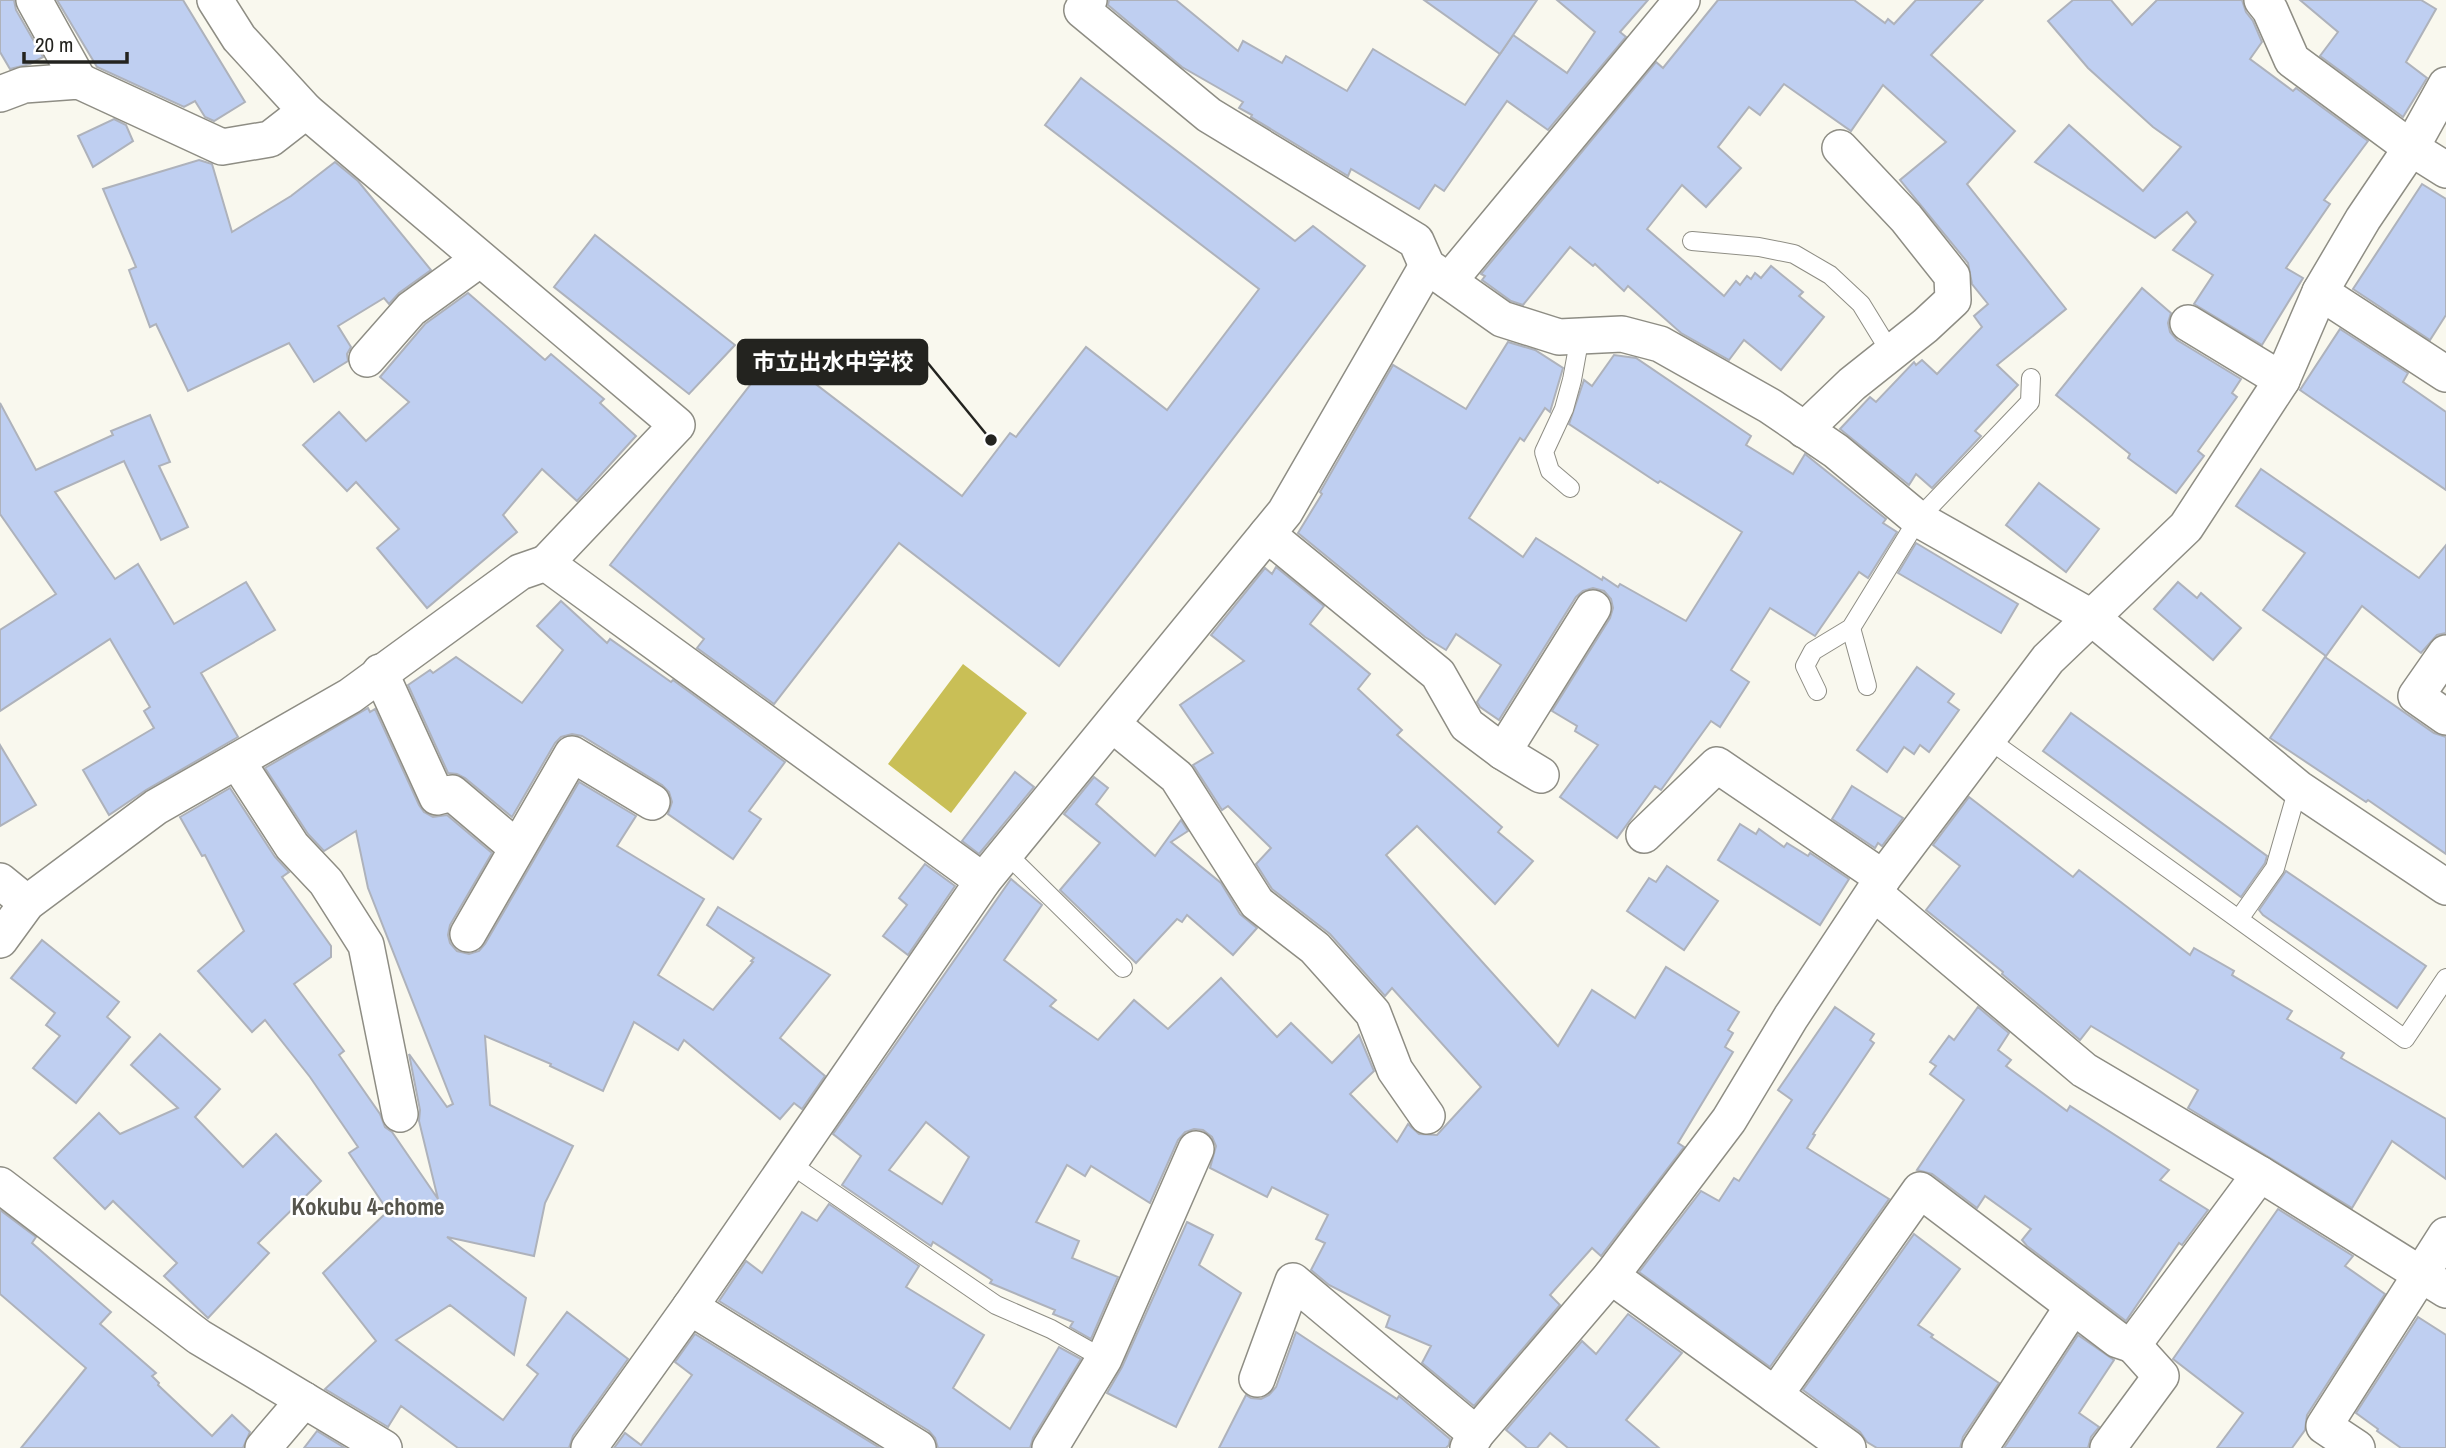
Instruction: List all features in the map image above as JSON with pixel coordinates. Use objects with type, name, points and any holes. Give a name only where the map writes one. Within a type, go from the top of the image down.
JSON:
[{"type":"street","points":[[34,0],[79,82]]},
{"type":"street","points":[[0,940],[27,903],[156,807],[350,696],[520,572],[546,563],[677,425],[306,111],[239,38],[215,0]]},
{"type":"street","points":[[1089,0],[1083,10],[1209,115],[1416,241],[1438,273],[1502,319],[1559,337],[1622,334],[1660,344],[1770,406],[1836,451],[1918,519],[2091,617],[2298,788],[2446,887]]},
{"type":"street","points":[[589,1448],[690,1307],[983,881],[1285,512],[1438,273],[1682,0]]},
{"type":"street","points":[[2262,0],[2270,10],[2292,60],[2411,148],[2446,170]]},
{"type":"street","points":[[0,94],[24,85],[79,82],[222,147],[270,139],[306,111]]},
{"type":"street","points":[[1257,1379],[1293,1281],[1472,1441],[1611,1276],[1729,1120],[1791,1017],[1878,886],[2048,659],[2186,527],[2282,380],[2320,292],[2362,219],[2411,148],[2446,85]]},
{"type":"street","points":[[1804,429],[1852,384],[1953,300],[1952,276],[1906,218],[1840,148]]},
{"type":"street","points":[[367,359],[411,309],[480,259]]},
{"type":"street","points":[[2320,292],[2446,374]]},
{"type":"street","points":[[2188,323],[2282,380]]},
{"type":"street","points":[[1267,534],[1438,674],[1467,725],[1503,752],[1541,775]]},
{"type":"street","points":[[546,563],[983,881]]},
{"type":"street","points":[[1503,752],[1593,608]]},
{"type":"street","points":[[2446,653],[2416,696],[2446,717]]},
{"type":"street","points":[[380,672],[437,797],[452,793],[517,848]]},
{"type":"street","points":[[1112,724],[1177,777],[1257,903],[1315,947],[1373,1013],[1395,1070],[1427,1116]]},
{"type":"street","points":[[468,934],[572,754],[652,802]]},
{"type":"street","points":[[237,761],[292,846],[326,882],[366,945],[400,1114]]},
{"type":"street","points":[[1644,835],[1717,765],[1878,886],[2084,1070],[2260,1174],[2433,1283]]},
{"type":"street","points":[[0,881],[27,903]]},
{"type":"street","points":[[1050,1448],[1104,1359],[1196,1149]]},
{"type":"street","points":[[2133,1345],[2260,1174]]},
{"type":"street","points":[[0,1185],[199,1337],[384,1448]]},
{"type":"street","points":[[1775,1395],[1920,1190],[2118,1340],[2133,1345],[2161,1376],[2108,1448]]},
{"type":"street","points":[[2357,1448],[2324,1426],[2433,1283],[2446,1235]]},
{"type":"street","points":[[1611,1276],[1848,1448]]},
{"type":"street","points":[[1980,1448],[2073,1306]]},
{"type":"street","points":[[690,1307],[918,1448]]},
{"type":"street","points":[[263,1448],[304,1400]]},
{"type":"lane","points":[[1692,241],[1759,247],[1794,254],[1830,275],[1861,304],[1891,353]]},
{"type":"lane","points":[[1570,488],[1550,471],[1544,452],[1564,409],[1580,336]]},
{"type":"lane","points":[[1817,691],[1805,666],[1814,651],[1851,628],[1918,519],[2030,402],[2031,378]]},
{"type":"lane","points":[[1851,628],[1867,686]]},
{"type":"lane","points":[[1988,739],[2405,1039],[2446,978]]},
{"type":"lane","points":[[2239,919],[2275,869],[2298,788]]},
{"type":"lane","points":[[1006,853],[1123,968]]},
{"type":"lane","points":[[789,1163],[996,1305],[1051,1329],[1104,1359]]},
{"type":"shaded area","points":[[963,664],[1027,713],[951,813],[888,764]]},
{"type":"building","points":[[0,0],[14,0],[16,10],[43,57],[30,64],[10,69],[0,52]]},
{"type":"building","points":[[57,0],[183,0],[245,102],[214,121],[205,117],[195,101],[184,107],[97,67]]},
{"type":"building","points":[[1109,0],[1176,0],[1238,51],[1243,41],[1282,63],[1286,56],[1347,91],[1373,49],[1465,105],[1513,35],[1567,73],[1595,32],[1557,0],[1648,0],[1620,32],[1626,37],[1548,130],[1507,101],[1444,191],[1435,185],[1419,209],[1351,169],[1348,176],[1251,117],[1252,115],[1239,108],[1243,102],[1182,67],[1108,5]]},
{"type":"building","points":[[1424,0],[1537,0],[1500,54]]},
{"type":"building","points":[[1718,0],[1854,0],[1885,23],[1888,19],[1894,24],[1916,0],[1983,0],[1931,55],[2015,131],[1967,184],[2066,309],[1997,365],[2018,385],[1975,431],[1981,436],[1932,488],[1916,474],[1909,485],[1840,429],[1870,397],[1876,402],[1914,362],[1916,365],[1922,360],[1937,374],[1982,327],[1974,316],[1988,304],[1972,284],[1968,263],[1900,180],[1946,142],[1883,85],[1851,131],[1784,84],[1760,115],[1749,107],[1718,147],[1741,168],[1706,207],[1682,185],[1647,229],[1724,296],[1736,281],[1740,285],[1747,276],[1751,279],[1755,273],[1761,278],[1771,266],[1803,292],[1799,296],[1824,317],[1781,370],[1744,340],[1729,360],[1681,333],[1628,286],[1624,291],[1595,264],[1593,266],[1570,247],[1523,305],[1511,301],[1482,280],[1485,276],[1481,274],[1656,62],[1663,68]]},
{"type":"building","points":[[2073,0],[2111,0],[2132,25],[2157,0],[2242,0],[2262,42],[2250,59],[2293,91],[2296,88],[2368,141],[2324,200],[2330,204],[2286,268],[2303,278],[2262,345],[2194,304],[2213,275],[2173,250],[2196,222],[2187,212],[2155,238],[2035,162],[2069,125],[2143,191],[2181,147],[2153,127],[2088,68],[2048,21]]},
{"type":"building","points":[[2300,0],[2421,0],[2436,9],[2406,62],[2427,78],[2403,117],[2320,56],[2338,32]]},
{"type":"building","points":[[1081,78],[1295,241],[1313,226],[1365,266],[1059,666],[899,543],[774,704],[697,648],[704,639],[610,565],[775,353],[962,496],[1010,433],[1016,437],[1086,347],[1167,410],[1259,289],[1045,125]]},
{"type":"building","points":[[114,119],[126,125],[133,141],[93,167],[78,136]]},
{"type":"building","points":[[199,160],[212,164],[232,232],[291,196],[335,162],[358,181],[431,270],[399,293],[389,304],[384,298],[338,326],[351,347],[347,354],[348,361],[314,382],[289,343],[188,391],[156,324],[150,327],[129,270],[136,267],[103,189]]},
{"type":"building","points":[[2422,184],[2446,199],[2446,315],[2430,340],[2353,289]]},
{"type":"building","points":[[595,235],[735,345],[689,394],[554,287]]},
{"type":"building","points":[[2142,288],[2171,313],[2168,323],[2170,332],[2177,340],[2241,379],[2232,393],[2237,397],[2198,451],[2204,456],[2176,493],[2128,458],[2130,454],[2056,395]]},
{"type":"building","points":[[468,293],[545,360],[551,354],[604,399],[600,403],[636,436],[577,501],[542,469],[503,515],[517,532],[427,608],[377,548],[399,529],[356,482],[347,491],[303,445],[339,412],[366,441],[409,402],[380,377],[425,324]]},
{"type":"building","points":[[2340,329],[2408,373],[2403,382],[2446,412],[2446,490],[2300,390]]},
{"type":"building","points":[[1508,342],[1535,350],[1563,368],[1550,412],[1545,408],[1524,441],[1520,438],[1469,518],[1523,557],[1536,538],[1602,580],[1603,577],[1618,587],[1620,584],[1686,621],[1742,532],[1660,481],[1658,483],[1569,424],[1584,380],[1592,386],[1614,355],[1636,358],[1751,436],[1746,445],[1793,474],[1805,454],[1886,519],[1883,523],[1897,532],[1868,578],[1859,572],[1815,636],[1770,608],[1731,670],[1749,682],[1720,727],[1711,721],[1661,790],[1655,786],[1617,838],[1560,797],[1598,745],[1575,731],[1577,726],[1552,711],[1610,618],[1613,608],[1611,599],[1604,591],[1593,588],[1576,597],[1499,720],[1477,702],[1501,665],[1456,634],[1446,650],[1425,637],[1298,533],[1393,365],[1466,409]]},
{"type":"building","points":[[0,403],[36,470],[113,435],[111,431],[150,415],[170,462],[159,466],[188,527],[161,540],[124,461],[55,492],[115,579],[138,564],[174,624],[246,582],[275,630],[201,673],[238,737],[146,790],[109,815],[83,770],[154,728],[144,711],[150,707],[110,639],[0,711],[0,630],[56,594],[0,514]]},
{"type":"building","points":[[2261,469],[2419,578],[2446,545],[2446,633],[2437,635],[2421,653],[2362,606],[2326,656],[2263,610],[2305,553],[2236,506]]},
{"type":"building","points":[[2039,483],[2099,529],[2066,572],[2006,525]]},
{"type":"building","points":[[1916,543],[2018,604],[2001,633],[1898,573]]},
{"type":"building","points":[[1276,567],[1324,606],[1310,624],[1370,674],[1358,689],[1402,730],[1397,735],[1502,827],[1498,832],[1533,861],[1495,904],[1417,826],[1386,855],[1558,1046],[1592,990],[1635,1018],[1666,967],[1739,1012],[1728,1030],[1733,1033],[1725,1047],[1733,1052],[1678,1143],[1684,1147],[1601,1256],[1592,1248],[1550,1295],[1560,1305],[1474,1406],[1422,1363],[1431,1346],[1386,1327],[1390,1316],[1329,1285],[1311,1270],[1325,1243],[1316,1239],[1328,1215],[1272,1187],[1267,1197],[1210,1168],[1216,1146],[1212,1137],[1203,1130],[1185,1132],[1178,1140],[1150,1203],[1091,1166],[1085,1176],[1067,1165],[1036,1222],[1079,1241],[1072,1258],[1118,1277],[1091,1339],[1070,1327],[1073,1322],[1053,1314],[1055,1310],[990,1283],[992,1280],[933,1242],[931,1246],[842,1185],[861,1156],[833,1134],[1011,879],[1042,905],[1004,960],[1056,1000],[1050,1006],[1098,1040],[1134,1000],[1168,1029],[1221,978],[1277,1037],[1291,1023],[1332,1063],[1359,1035],[1374,1071],[1350,1094],[1397,1142],[1408,1124],[1419,1134],[1437,1135],[1481,1087],[1392,988],[1385,996],[1330,934],[1272,889],[1256,864],[1271,848],[1228,806],[1222,810],[1193,765],[1213,753],[1180,705],[1244,661],[1211,635],[1265,568],[1272,574]],"holes":[[[926,1122],[969,1157],[942,1204],[889,1170]]]},
{"type":"building","points":[[2178,582],[2197,598],[2201,593],[2241,628],[2213,660],[2154,609]]},
{"type":"building","points":[[561,601],[607,643],[610,639],[671,682],[673,680],[785,762],[749,811],[761,819],[733,859],[668,814],[672,802],[669,792],[662,785],[582,736],[572,734],[561,737],[555,743],[512,817],[465,778],[448,773],[408,685],[430,670],[433,673],[456,657],[522,703],[563,650],[537,626]]},
{"type":"building","points":[[2325,657],[2434,733],[2446,737],[2446,854],[2368,800],[2366,802],[2270,738]]},
{"type":"building","points":[[1917,667],[1954,694],[1948,702],[1959,710],[1929,752],[1920,745],[1914,754],[1904,747],[1887,772],[1857,750]]},
{"type":"building","points":[[368,708],[370,712],[375,709],[424,812],[433,817],[447,815],[492,853],[450,925],[450,943],[457,951],[469,954],[479,951],[485,944],[579,782],[636,816],[617,846],[704,899],[658,975],[713,1010],[754,958],[707,925],[718,907],[830,975],[780,1038],[825,1076],[802,1109],[794,1103],[780,1119],[684,1040],[678,1050],[634,1022],[603,1091],[550,1066],[551,1064],[485,1036],[490,1105],[573,1146],[545,1203],[534,1256],[447,1237],[526,1298],[514,1355],[450,1305],[396,1340],[503,1420],[538,1374],[527,1365],[567,1312],[628,1359],[573,1436],[569,1448],[458,1448],[401,1406],[388,1427],[325,1389],[376,1341],[323,1273],[388,1211],[349,1153],[358,1147],[310,1077],[265,1020],[252,1032],[198,971],[244,931],[205,855],[202,856],[180,817],[230,788],[275,857],[289,872],[282,877],[331,946],[331,957],[294,984],[344,1051],[339,1055],[380,1114],[385,1127],[392,1132],[438,1199],[419,1121],[420,1110],[409,1054],[447,1107],[453,1104],[368,888],[356,831],[324,851],[308,834],[265,768]]},
{"type":"building","points":[[2071,713],[2267,856],[2241,897],[2043,751]]},
{"type":"building","points":[[0,745],[36,805],[0,826]]},
{"type":"building","points":[[1015,772],[1034,787],[979,854],[962,841]]},
{"type":"building","points":[[1094,777],[1108,788],[1096,804],[1155,856],[1181,820],[1188,831],[1171,842],[1221,883],[1240,914],[1257,928],[1233,955],[1187,915],[1182,922],[1177,919],[1136,963],[1060,890],[1100,843],[1064,814]]},
{"type":"building","points":[[1852,786],[1903,818],[1882,846],[1878,843],[1875,848],[1832,819]]},
{"type":"building","points":[[1969,797],[2073,877],[2079,870],[2190,955],[2194,948],[2234,971],[2232,975],[2292,1011],[2287,1019],[2344,1053],[2341,1058],[2446,1119],[2446,1179],[2392,1141],[2352,1208],[2188,1108],[2198,1090],[2091,1026],[2080,1040],[2002,974],[2003,972],[1926,910],[1960,866],[1933,845]]},
{"type":"building","points":[[1740,824],[1756,834],[1759,829],[1784,847],[1787,843],[1808,856],[1810,853],[1849,879],[1820,925],[1718,860]]},
{"type":"building","points":[[925,864],[955,886],[908,955],[883,936],[907,905],[899,898]]},
{"type":"building","points":[[1667,866],[1718,901],[1684,950],[1627,911],[1649,878],[1656,882]]},
{"type":"building","points":[[2286,871],[2426,966],[2397,1008],[2263,915],[2259,910]]},
{"type":"building","points":[[42,940],[119,1002],[107,1017],[130,1037],[76,1103],[33,1068],[60,1036],[46,1025],[55,1013],[11,978]]},
{"type":"building","points":[[1835,1007],[1874,1034],[1870,1040],[1874,1043],[1813,1134],[1815,1135],[1807,1148],[1889,1199],[1770,1367],[1639,1272],[1701,1191],[1719,1201],[1734,1178],[1739,1181],[1792,1100],[1778,1090]]},
{"type":"building","points":[[1978,1007],[2009,1033],[1998,1050],[2011,1060],[2006,1066],[2067,1111],[2070,1106],[2169,1170],[2160,1180],[2208,1210],[2182,1245],[2179,1243],[2126,1321],[2027,1246],[2022,1240],[2031,1229],[1985,1196],[1977,1208],[1932,1174],[1917,1170],[1964,1100],[1930,1074],[1936,1066],[1930,1062],[1949,1036],[1954,1040]]},
{"type":"building","points":[[160,1034],[220,1089],[195,1117],[243,1167],[276,1134],[321,1181],[258,1243],[269,1253],[208,1318],[164,1276],[177,1263],[113,1201],[105,1209],[54,1158],[99,1113],[120,1134],[178,1108],[131,1065]]},
{"type":"building","points":[[829,1204],[919,1266],[906,1287],[984,1335],[953,1388],[1010,1429],[1059,1347],[1081,1359],[1033,1438],[1030,1448],[938,1448],[929,1431],[719,1301],[746,1261],[762,1273],[802,1212],[817,1221]]},
{"type":"building","points":[[2278,1209],[2353,1256],[2345,1266],[2385,1294],[2307,1415],[2305,1430],[2292,1448],[2217,1448],[2243,1413],[2173,1359]]},
{"type":"building","points":[[0,1210],[36,1237],[32,1243],[111,1312],[100,1324],[156,1373],[152,1376],[158,1385],[212,1436],[232,1415],[250,1432],[243,1448],[21,1448],[86,1368],[0,1294]]},
{"type":"building","points":[[1187,1222],[1213,1235],[1199,1265],[1241,1293],[1176,1427],[1107,1393],[1122,1367]]},
{"type":"building","points":[[1914,1234],[1960,1269],[1918,1325],[1933,1335],[1931,1337],[1999,1383],[1963,1437],[1960,1448],[1877,1448],[1867,1442],[1860,1432],[1803,1390]]},
{"type":"building","points":[[1628,1314],[1682,1353],[1626,1420],[1659,1448],[1568,1448],[1550,1433],[1537,1448],[1527,1448],[1506,1430],[1582,1341],[1596,1354]]},
{"type":"building","points":[[2418,1317],[2446,1335],[2446,1448],[2401,1448],[2356,1413]]},
{"type":"building","points":[[1296,1332],[1397,1399],[1399,1396],[1450,1439],[1449,1445],[1446,1448],[1219,1448],[1246,1395],[1261,1399],[1276,1387]]},
{"type":"building","points":[[695,1334],[880,1448],[614,1448],[625,1433],[641,1445],[692,1375],[675,1362]]},
{"type":"building","points":[[2078,1335],[2114,1360],[2079,1413],[2099,1427],[2091,1437],[2088,1448],[2004,1448]]},
{"type":"building","points":[[317,1431],[345,1448],[304,1448]]},
{"type":"place","name":"市立出水中学校","points":[[991,440]]},
{"type":"district","name":"Kokubu 4-chome","points":[[368,1206]]}]
